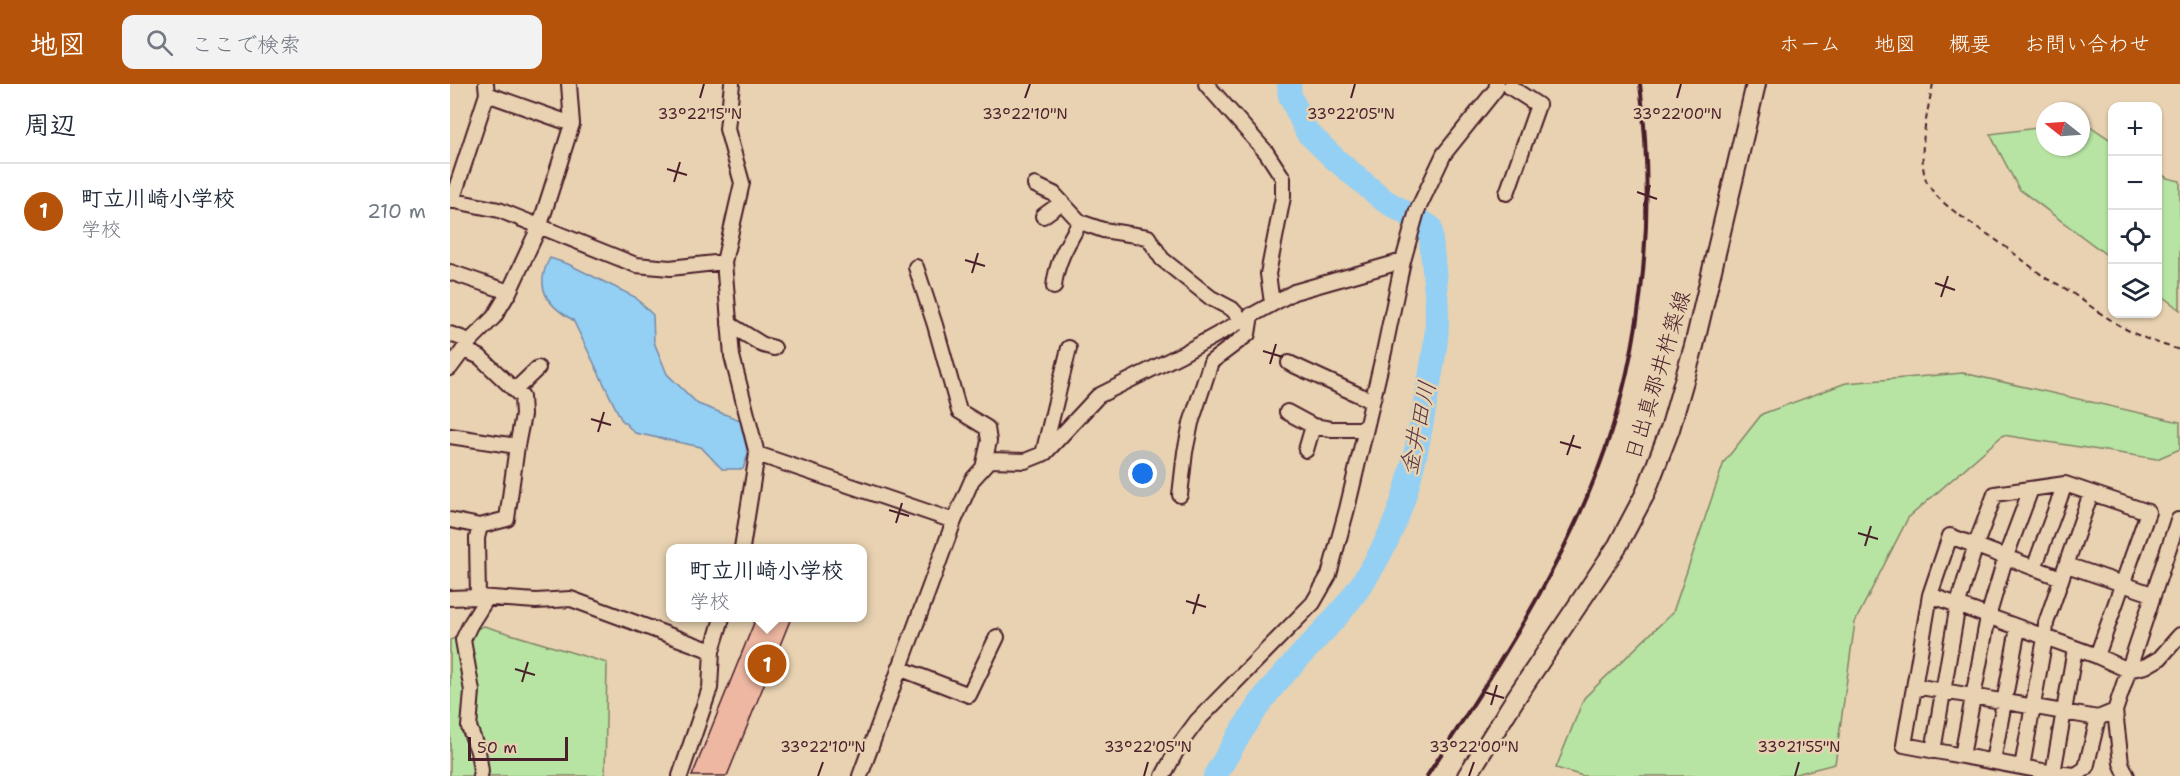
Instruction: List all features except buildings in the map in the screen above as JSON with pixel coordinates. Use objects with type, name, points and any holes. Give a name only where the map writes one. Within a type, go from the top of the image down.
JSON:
[{"type":"main road","name":"日出真那井杵築線","points":[[1467,776],[1618,544],[1645,494],[1670,429],[1694,346],[1756,84]]},
{"type":"street","points":[[450,368],[467,345],[494,317],[509,292],[540,225],[572,124],[568,84]]},
{"type":"street","points":[[732,84],[727,129],[742,183],[724,262],[732,356],[757,453],[743,544]]},
{"type":"street","points":[[1206,84],[1266,152],[1283,178],[1283,197],[1268,274],[1272,303]]},
{"type":"street","points":[[1162,776],[1180,744],[1197,721],[1313,603],[1329,575],[1347,509],[1403,261],[1417,211],[1444,154],[1506,86],[1538,105],[1507,193]]},
{"type":"street","points":[[572,124],[486,89],[451,201],[499,210],[636,265],[670,268],[724,262]]},
{"type":"street","points":[[1035,186],[1054,194],[1080,222],[1103,230],[1148,237],[1162,259],[1210,298],[1247,317]]},
{"type":"street","points":[[1043,216],[1061,202]]},
{"type":"street","points":[[1054,287],[1059,260],[1080,222]]},
{"type":"street","points":[[860,776],[954,521],[972,480],[990,460],[1025,461],[1043,454],[1098,396],[1182,354],[1294,292],[1403,261]]},
{"type":"street","points":[[916,267],[935,325],[958,411],[987,428],[989,441],[983,468]]},
{"type":"street","points":[[450,272],[509,292]]},
{"type":"street","points":[[1180,495],[1191,423],[1211,362],[1248,334],[1247,317]]},
{"type":"street","points":[[729,324],[763,345],[774,348]]},
{"type":"street","points":[[450,334],[467,345],[522,397],[523,415],[516,446],[507,519],[480,526],[450,520]]},
{"type":"street","points":[[1043,454],[1069,348]]},
{"type":"street","points":[[1289,363],[1372,401]]},
{"type":"street","points":[[515,390],[538,368]]},
{"type":"street","points":[[1287,412],[1313,426],[1331,429],[1364,429]]},
{"type":"street","points":[[1306,450],[1313,426]]},
{"type":"street","points":[[450,436],[516,446]]},
{"type":"street","points":[[757,453],[954,521]]},
{"type":"street","points":[[2034,568],[2065,484]]},
{"type":"street","points":[[1933,751],[1958,604],[1976,544],[1995,494],[2065,484],[2148,512],[2097,656]]},
{"type":"street","points":[[1962,756],[1988,617],[2006,556],[2031,489]]},
{"type":"street","points":[[2022,767],[2046,623],[2091,493]]},
{"type":"street","points":[[2127,776],[2121,763],[2115,711],[2178,520]]},
{"type":"street","points":[[480,526],[477,537],[483,597],[463,640],[472,691],[469,728],[478,751],[482,771],[480,776]]},
{"type":"street","points":[[2097,717],[2086,768],[2076,775],[2053,773],[1904,745],[1930,595],[1950,536],[2034,568],[2064,571],[2152,594]]},
{"type":"street","points":[[2166,554],[2180,552]]},
{"type":"street","points":[[1930,595],[2097,656],[2128,670],[2146,666],[2160,658],[2180,635]]},
{"type":"street","points":[[450,598],[483,597],[536,601],[571,599],[712,651]]},
{"type":"street","points":[[680,776],[710,688],[712,651],[721,622]]},
{"type":"street","points":[[1994,761],[2018,628]]},
{"type":"street","points":[[899,668],[969,695],[997,637]]},
{"type":"street","points":[[2053,773],[2075,649]]},
{"type":"street","points":[[1915,686],[2097,717],[2115,711]]},
{"type":"path","points":[[1933,84],[1924,126],[1924,172],[1931,188],[1977,228],[2047,279],[2058,283],[2111,321],[2180,351]]},
{"type":"green space","points":[[2090,126],[2108,138],[2108,256],[2019,189],[1990,134],[2036,128],[2036,156],[2090,156]]},
{"type":"green space","points":[[2162,174],[2167,178],[2180,181],[2180,310],[2162,296]]},
{"type":"green space","points":[[1963,373],[2180,422],[2180,449],[2157,459],[2003,435],[1908,518],[1855,622],[1835,764],[1788,776],[1583,776],[1556,768],[1584,698],[1673,612],[1724,462],[1762,414],[1846,383]]},
{"type":"green space","points":[[484,626],[607,663],[605,776],[450,776],[450,640]]},
{"type":"water","points":[[550,258],[568,264],[635,297],[653,315],[654,342],[667,374],[698,404],[740,420],[748,454],[743,469],[722,469],[701,447],[635,433],[621,419],[573,320],[556,308],[545,294],[543,277]]},
{"type":"waterway","name":"金井田川","points":[[1215,776],[1266,695],[1350,600],[1381,552],[1402,504],[1409,480],[1421,427],[1436,338],[1436,295],[1430,227],[1385,201],[1307,132],[1290,96],[1289,84]]},
{"type":"railway","points":[[1427,776],[1533,605],[1570,534],[1606,448],[1621,398],[1632,346],[1645,242],[1647,189],[1640,84]]},
{"type":"place","name":"町立川崎小学校","points":[[767,664]]}]
